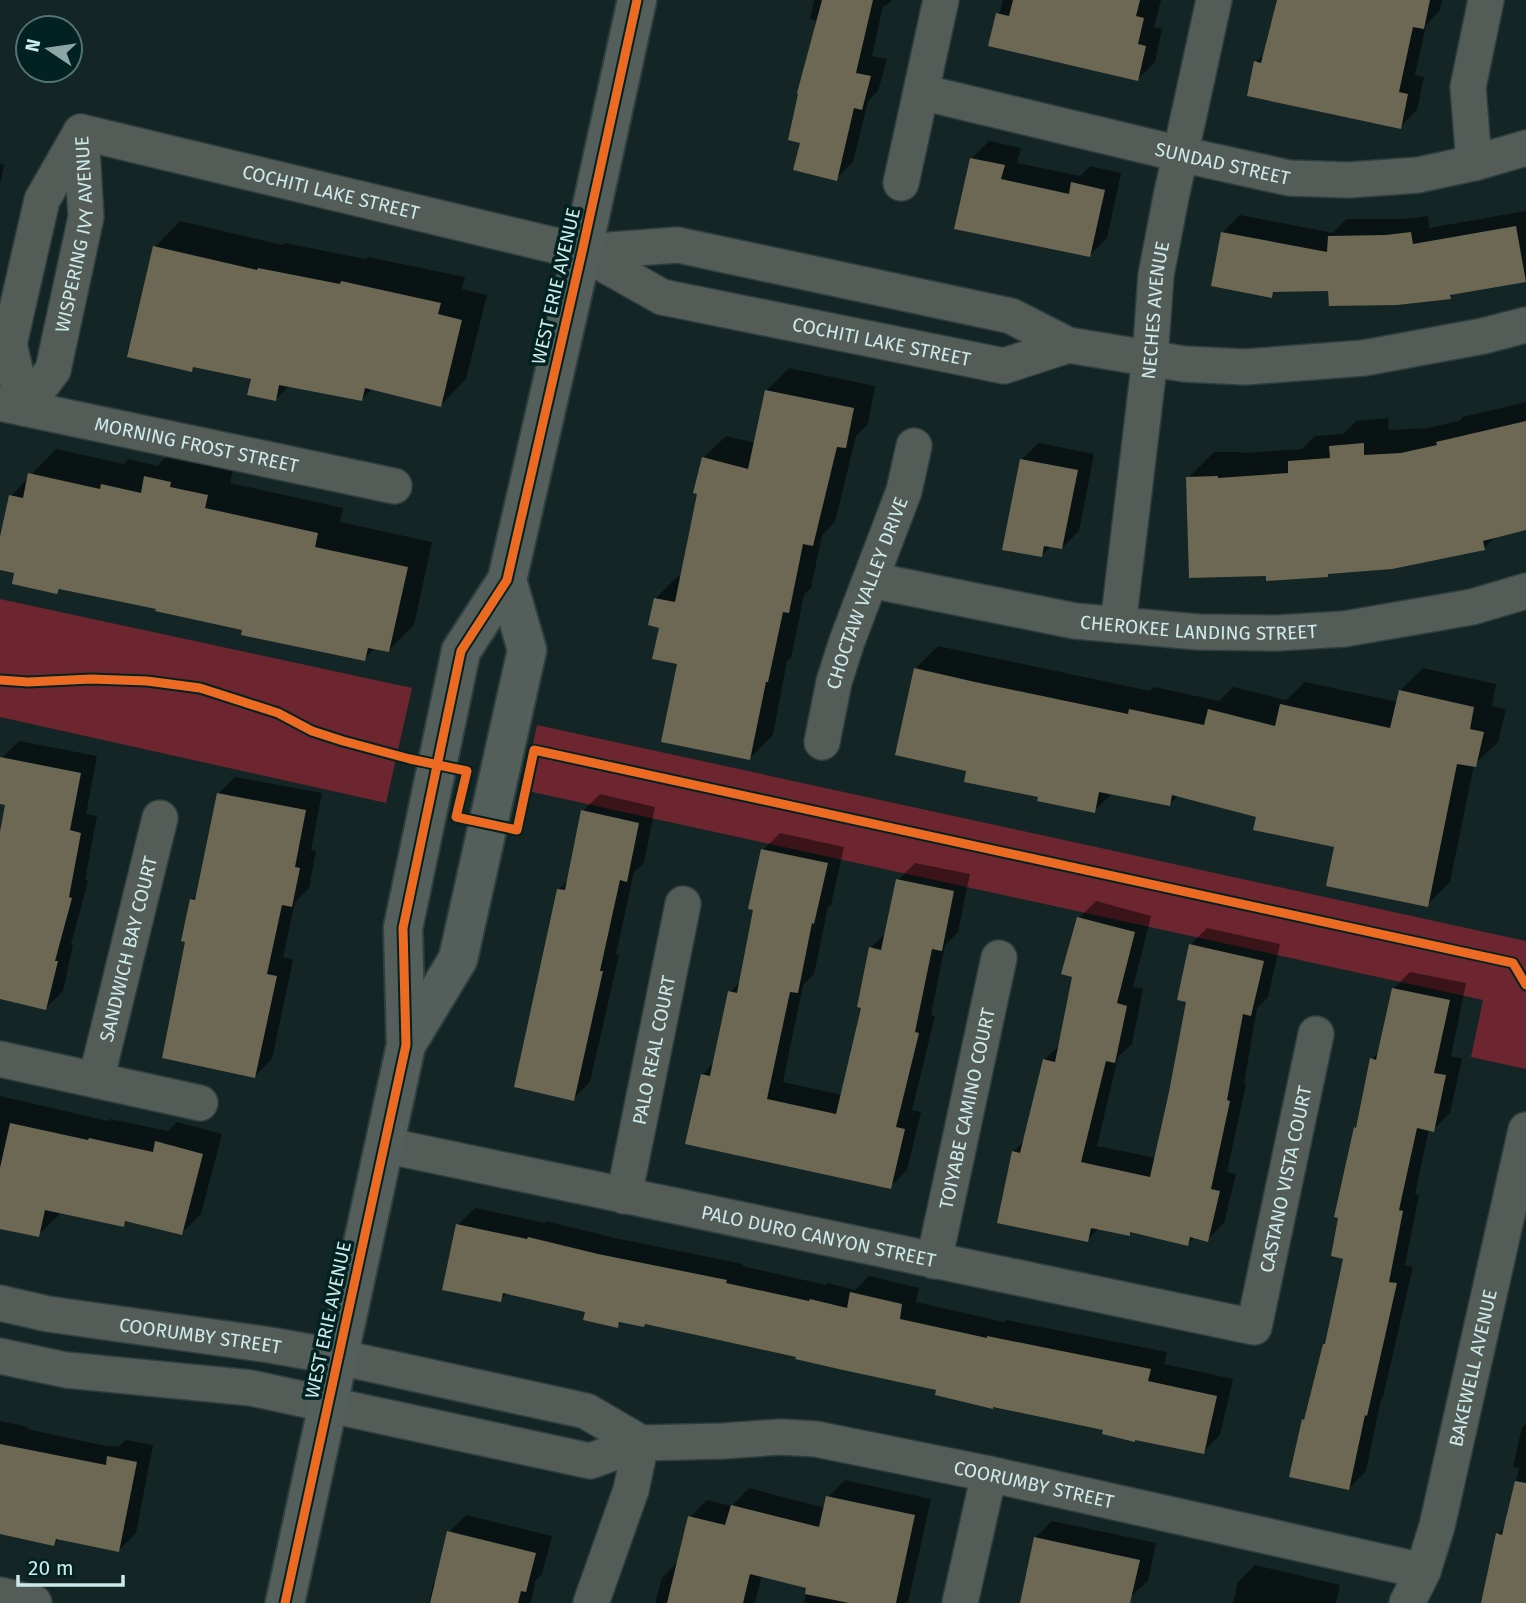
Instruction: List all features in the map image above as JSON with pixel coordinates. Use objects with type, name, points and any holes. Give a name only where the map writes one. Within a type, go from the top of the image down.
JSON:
[{"type":"street","name":"WEST ERIE AVENUE","points":[[285,1603],[406,1045],[403,928],[461,651],[507,580],[637,0]]},
{"type":"street","points":[[901,183],[941,0]]},
{"type":"street","name":"NECHES AVENUE","points":[[1118,625],[1150,358],[1156,275],[1214,0]]},
{"type":"street","points":[[1474,163],[1468,87],[1486,0]]},
{"type":"street","name":"SUNDAD STREET","points":[[921,92],[1289,178],[1349,180],[1418,175],[1526,148]]},
{"type":"street","name":"COCHITI LAKE STREET","points":[[81,132],[582,252],[662,297],[1004,366],[1068,345]]},
{"type":"street","name":"WISPERING IVY AVENUE","points":[[12,406],[53,370],[86,217],[81,132]]},
{"type":"street","name":"WISPERING IVY AVENUE","points":[[12,406],[9,344],[42,200],[81,132]]},
{"type":"street","name":"COCHITI LAKE STREET","points":[[582,252],[678,245],[1011,316],[1068,345],[1184,364],[1245,367],[1364,358],[1483,336],[1526,325]]},
{"type":"street","name":"MORNING FROST STREET","points":[[12,406],[394,486]]},
{"type":"street","name":"CHOCTAW VALLEY DRIVE","points":[[822,742],[834,682],[904,491],[914,446]]},
{"type":"street","name":"WEST ERIE AVENUE","points":[[406,1045],[458,959],[527,650],[507,580]]},
{"type":"street","name":"CHEROKEE LANDING STREET","points":[[870,580],[1066,619],[1198,632],[1277,633],[1345,629],[1472,607],[1526,591]]},
{"type":"street","name":"SANDWICH BAY COURT","points":[[96,1080],[160,818]]},
{"type":"street","name":"PALO REAL COURT","points":[[624,1196],[683,904]]},
{"type":"street","name":"TOIYABE CAMINO COURT","points":[[934,1261],[999,958]]},
{"type":"street","name":"CASTANO VISTA COURT","points":[[1254,1327],[1316,1034]]},
{"type":"street","points":[[0,1059],[200,1103]]},
{"type":"street","name":"BAKEWELL AVENUE","points":[[1406,1603],[1423,1571],[1437,1526],[1513,1249],[1526,1130]]},
{"type":"street","name":"PALO DURO CANYON STREET","points":[[384,1145],[1254,1327]]},
{"type":"street","name":"COORUMBY STREET","points":[[0,1303],[48,1314],[251,1341],[338,1357],[586,1411],[640,1443]]},
{"type":"street","name":"COORUMBY STREET","points":[[0,1356],[66,1370],[251,1388],[590,1461],[640,1443],[780,1437],[816,1439],[989,1474],[1423,1571]]},
{"type":"street","points":[[592,1603],[631,1490],[640,1443]]},
{"type":"street","points":[[960,1603],[989,1474]]},
{"type":"street","points":[[0,1595],[34,1603]]},
{"type":"shaded area","points":[[0,599],[412,688],[386,803],[0,717]]},
{"type":"shaded area","points":[[537,725],[1526,941],[1526,1069],[1471,1057],[1483,1000],[523,790]]},
{"type":"building","points":[[822,0],[873,0],[856,73],[871,76],[862,110],[854,108],[837,181],[793,170],[800,143],[788,140],[797,93]]},
{"type":"building","points":[[1013,0],[1140,0],[1136,16],[1144,18],[1138,44],[1146,46],[1138,81],[988,46],[996,13],[1009,16]]},
{"type":"building","points":[[1277,0],[1430,0],[1424,29],[1413,27],[1399,92],[1408,94],[1401,129],[1247,96],[1254,61],[1261,63]]},
{"type":"building","points":[[970,158],[1005,165],[1001,179],[1069,194],[1071,182],[1105,190],[1090,257],[954,229]]},
{"type":"building","points":[[1516,226],[1526,282],[1450,295],[1451,299],[1397,305],[1329,306],[1328,291],[1273,292],[1272,298],[1211,286],[1221,232],[1327,252],[1328,236],[1411,232],[1413,244]]},
{"type":"building","points":[[153,246],[257,270],[258,268],[340,284],[341,281],[441,303],[438,314],[462,320],[441,407],[365,388],[362,401],[279,385],[276,401],[247,395],[251,379],[193,367],[192,372],[127,357]]},
{"type":"building","points":[[765,390],[854,408],[846,448],[837,447],[813,546],[803,544],[789,613],[783,612],[750,760],[661,742],[677,664],[652,659],[659,628],[648,625],[654,598],[675,602],[697,494],[693,493],[702,457],[748,469]]},
{"type":"building","points":[[1526,421],[1526,530],[1483,541],[1485,550],[1392,569],[1328,574],[1328,577],[1266,581],[1266,576],[1189,578],[1186,477],[1218,478],[1288,473],[1288,461],[1330,458],[1329,446],[1364,443],[1364,455],[1401,453]]},
{"type":"building","points":[[1020,459],[1078,470],[1062,549],[1044,546],[1042,557],[1002,550]]},
{"type":"building","points":[[28,473],[100,489],[101,484],[141,493],[144,476],[171,482],[170,487],[208,495],[205,508],[318,533],[315,547],[408,567],[389,652],[368,648],[365,661],[241,635],[242,630],[155,611],[156,609],[59,589],[57,594],[12,584],[14,573],[0,570],[0,537],[9,495],[23,498]]},
{"type":"building","points":[[914,668],[1128,714],[1129,709],[1204,725],[1208,709],[1275,726],[1280,704],[1390,728],[1399,690],[1474,707],[1470,729],[1484,732],[1476,767],[1457,764],[1428,907],[1326,886],[1334,847],[1253,830],[1256,817],[1172,795],[1170,806],[1099,792],[1095,813],[1037,801],[1038,797],[964,782],[966,771],[895,755]]},
{"type":"building","points":[[0,757],[81,773],[70,830],[81,833],[69,897],[72,898],[55,961],[58,961],[46,1010],[0,999],[0,832],[5,805],[0,804]]},
{"type":"building","points":[[217,793],[306,810],[295,867],[300,868],[292,907],[282,905],[267,974],[277,976],[255,1078],[162,1058],[185,942],[181,941],[190,899],[195,900]]},
{"type":"building","points":[[581,810],[639,823],[627,882],[620,880],[574,1101],[514,1087],[557,889],[565,890]]},
{"type":"building","points":[[761,849],[828,863],[798,993],[790,992],[767,1099],[836,1114],[861,1008],[857,1007],[869,947],[881,950],[896,879],[954,891],[942,951],[932,949],[915,1032],[919,1033],[896,1127],[905,1129],[891,1189],[685,1144],[701,1074],[710,1076],[728,991],[737,993],[753,910],[748,909]]},
{"type":"building","points":[[1077,917],[1135,932],[1117,1003],[1127,1006],[1115,1063],[1106,1061],[1081,1162],[1150,1177],[1186,1002],[1177,1000],[1189,944],[1264,961],[1251,1016],[1243,1014],[1227,1100],[1230,1101],[1211,1189],[1220,1191],[1208,1242],[1190,1237],[1188,1246],[1130,1232],[1130,1236],[1091,1228],[1088,1242],[997,1223],[1012,1151],[1020,1153],[1043,1059],[1055,1062],[1072,977],[1061,974]]},
{"type":"building","points":[[1392,988],[1450,1000],[1434,1073],[1446,1075],[1434,1132],[1417,1128],[1399,1210],[1403,1211],[1389,1282],[1397,1283],[1349,1490],[1289,1477],[1302,1419],[1304,1420],[1325,1344],[1343,1259],[1331,1256],[1338,1218],[1334,1217],[1370,1058],[1376,1060]]},
{"type":"building","points":[[10,1123],[153,1152],[155,1141],[203,1154],[182,1235],[125,1221],[124,1227],[45,1210],[39,1237],[0,1229],[0,1168]]},
{"type":"building","points":[[456,1224],[527,1239],[528,1237],[847,1308],[850,1292],[902,1304],[900,1319],[1151,1369],[1148,1381],[1217,1396],[1204,1454],[1135,1442],[1102,1434],[1103,1430],[993,1409],[935,1395],[936,1390],[701,1336],[645,1324],[644,1327],[619,1322],[618,1328],[583,1320],[585,1312],[503,1293],[501,1302],[442,1290]]},
{"type":"building","points":[[0,1444],[106,1465],[107,1456],[137,1462],[119,1552],[56,1539],[54,1546],[0,1534]]},
{"type":"building","points":[[1515,1481],[1526,1483],[1526,1603],[1481,1603],[1496,1533],[1502,1535]]},
{"type":"building","points":[[826,1496],[915,1515],[896,1603],[849,1603],[805,1594],[806,1588],[750,1574],[743,1603],[667,1603],[688,1516],[725,1525],[731,1505],[819,1527]]},
{"type":"building","points":[[447,1531],[536,1553],[526,1592],[521,1591],[518,1603],[430,1603]]},
{"type":"building","points":[[1034,1537],[1140,1560],[1130,1603],[1020,1603]]},
{"type":"cycle path","points":[[285,1603],[406,1045],[403,928],[461,651],[507,580],[637,0]]},
{"type":"cycle path","points":[[0,680],[147,681],[200,688],[278,713],[312,731],[343,741],[467,771],[456,817],[517,830],[534,750],[1513,963],[1526,985]]}]
